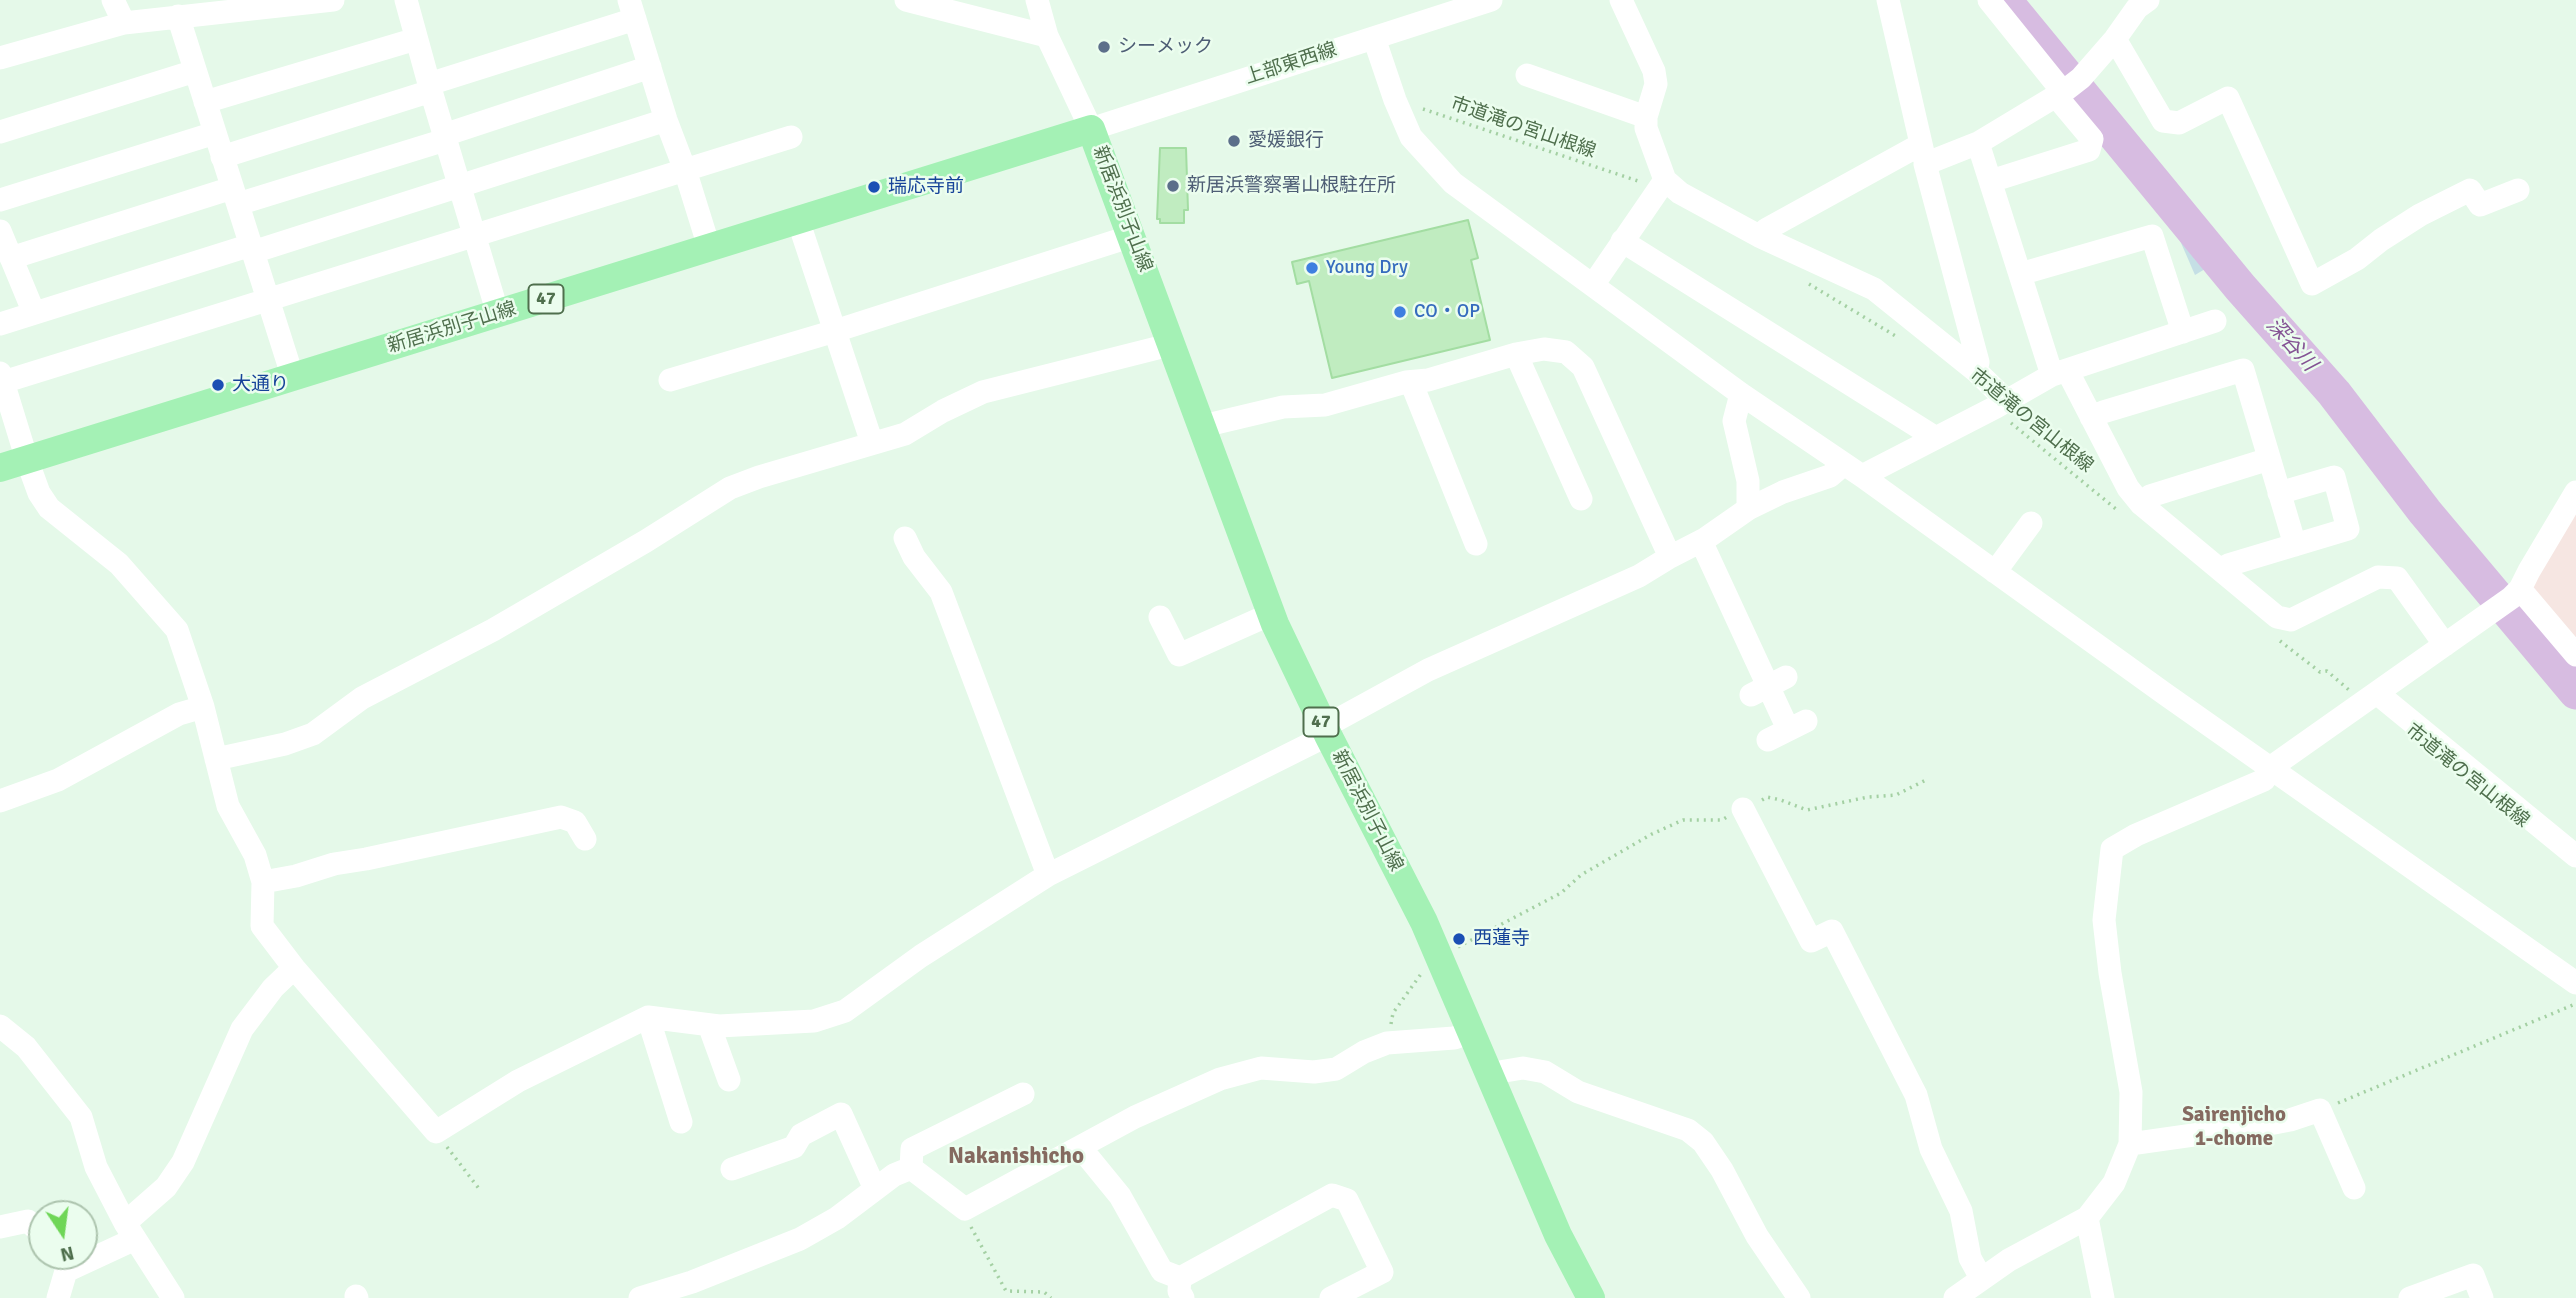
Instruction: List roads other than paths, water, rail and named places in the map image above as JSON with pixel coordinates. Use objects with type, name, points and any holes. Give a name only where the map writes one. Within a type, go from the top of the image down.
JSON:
[{"type":"main road","name":"新居浜別子山線","points":[[0,468],[1091,129],[1271,614],[1326,731],[1424,922],[1469,1033],[1558,1235],[1591,1298]]},
{"type":"street","points":[[113,0],[124,23]]},
{"type":"street","points":[[0,58],[124,23],[333,0]]},
{"type":"street","points":[[406,0],[498,314]]},
{"type":"street","points":[[906,0],[1048,36]]},
{"type":"street","points":[[1037,0],[1048,36],[1091,129]]},
{"type":"street","name":"上部東西線","points":[[1091,129],[1491,0]]},
{"type":"street","points":[[1593,285],[1659,188],[1646,128],[1646,117],[1656,84],[1654,71],[1621,0]]},
{"type":"street","points":[[1888,0],[1923,155],[1978,362],[1976,372]]},
{"type":"street","points":[[1989,0],[2066,89],[2092,139],[2089,150],[1991,181]]},
{"type":"street","points":[[1923,155],[1978,143],[2066,89],[2115,39],[2137,8],[2148,0]]},
{"type":"street","points":[[222,157],[430,88],[632,9],[709,247]]},
{"type":"street","points":[[178,16],[293,377]]},
{"type":"street","points":[[1374,38],[1411,137],[1453,183],[1741,394],[1853,470],[2576,983]]},
{"type":"street","points":[[205,102],[416,39]]},
{"type":"street","points":[[2115,39],[2163,121],[2179,123],[2228,98],[2312,284],[2357,259],[2420,215],[2470,190],[2480,205],[2518,190]]},
{"type":"street","points":[[11,258],[445,137],[650,67]]},
{"type":"street","points":[[0,132],[195,71]]},
{"type":"street","points":[[1527,75],[1646,117]]},
{"type":"street","points":[[0,324],[459,186],[666,120]]},
{"type":"street","points":[[0,200],[215,133]]},
{"type":"street","points":[[791,137],[268,300],[2,378],[27,460],[39,493],[49,508],[119,564],[177,630],[204,707],[228,806],[255,855],[263,882],[262,926],[293,968],[436,1132],[518,1081],[648,1017],[709,1025],[814,1021],[845,1011],[921,956],[1048,875],[1326,731],[1428,670],[1639,576],[1670,556],[1701,541],[1748,509],[1783,492],[1853,470],[1936,438],[2059,373],[2215,321]]},
{"type":"street","points":[[1978,143],[2020,274],[2059,373],[2091,417],[2128,488],[2130,508],[2223,572],[2277,617],[2291,620],[2378,577],[2397,579],[2445,645]]},
{"type":"street","points":[[1759,236],[1766,229],[1916,147],[1923,155]]},
{"type":"street","points":[[1659,188],[1680,193],[1759,236],[1874,289],[1976,372],[2001,404]]},
{"type":"street","points":[[798,220],[872,443]]},
{"type":"street","points":[[0,231],[34,313]]},
{"type":"street","points":[[670,380],[835,331],[1132,236]]},
{"type":"street","points":[[2020,274],[2152,236],[2183,332]]},
{"type":"street","points":[[1622,241],[1936,438]]},
{"type":"street","points":[[216,759],[285,744],[313,734],[362,698],[493,630],[646,541],[730,488],[905,433],[983,392],[1172,344]]},
{"type":"street","points":[[1203,426],[1283,407],[1325,405],[1428,380],[1516,354],[1545,349],[1566,352],[1583,367],[1670,556]]},
{"type":"street","points":[[1516,354],[1581,499]]},
{"type":"street","points":[[2091,417],[2243,370],[2295,545]]},
{"type":"street","points":[[1411,382],[1476,544]]},
{"type":"street","points":[[1741,394],[1734,421],[1748,481],[1748,509]]},
{"type":"street","points":[[2130,508],[2150,496],[2269,459]]},
{"type":"street","points":[[2223,572],[2228,565],[2348,529],[2334,477],[2279,493]]},
{"type":"street","points":[[1955,1298],[2009,1260],[2087,1218],[2114,1183],[2130,1144],[2131,1092],[2110,972],[2104,920],[2112,849],[2136,835],[2264,780],[2270,768],[2508,600],[2576,492]]},
{"type":"street","points":[[1994,572],[2031,523]]},
{"type":"street","points":[[905,538],[914,557],[941,592],[1048,875]]},
{"type":"street","points":[[1701,541],[1748,617],[1768,686],[1787,730]]},
{"type":"street","points":[[2508,600],[2576,655]]},
{"type":"street","points":[[1160,617],[1180,655],[1271,614]]},
{"type":"street","points":[[2368,700],[2576,856]]},
{"type":"street","points":[[0,801],[58,780],[179,714],[204,707]]},
{"type":"street","points":[[1743,809],[1811,941],[1832,931],[1916,1094],[1931,1149],[1961,1211],[1970,1258],[1981,1278]]},
{"type":"street","points":[[263,882],[296,876],[334,864],[561,817],[575,822],[585,839]]},
{"type":"street","points":[[98,1246],[130,1231],[172,1179],[183,1162],[242,1029],[273,988],[293,968]]},
{"type":"street","points":[[648,1017],[681,1122]]},
{"type":"street","points":[[709,1025],[729,1080]]},
{"type":"street","points":[[0,1026],[26,1047],[81,1117],[96,1167],[130,1231],[173,1298]]},
{"type":"street","points":[[911,1168],[965,1209],[1135,1117],[1220,1079],[1261,1068],[1314,1072],[1336,1069],[1364,1052],[1387,1043],[1454,1038],[1469,1033]]},
{"type":"street","points":[[1488,1074],[1523,1068],[1545,1072],[1578,1092],[1688,1130],[1703,1142],[1757,1236],[1799,1298]]},
{"type":"street","points":[[911,1168],[912,1149],[1023,1094]]},
{"type":"street","points":[[2130,1144],[2290,1121],[2319,1110],[2354,1188]]},
{"type":"street","points":[[732,1169],[794,1147],[801,1135],[841,1114],[875,1189]]},
{"type":"street","points":[[1080,1147],[1120,1196],[1162,1271],[1181,1288],[1332,1195],[1347,1200],[1381,1272],[1331,1298]]},
{"type":"street","points":[[639,1298],[692,1282],[800,1239],[837,1218],[894,1175],[911,1168]]},
{"type":"street","points":[[2087,1218],[2103,1298]]},
{"type":"street","points":[[0,1227],[28,1221]]},
{"type":"street","points":[[58,1298],[60,1270]]},
{"type":"street","points":[[2410,1298],[2473,1275],[2482,1298]]},
{"type":"waterway","name":"深谷川","points":[[2004,0],[2240,287],[2334,393],[2425,512],[2576,692]]},
{"type":"place","name":"シーメック","points":[[1104,47]]},
{"type":"place","name":"愛媛銀行","points":[[1234,141]]},
{"type":"place","name":"新居浜警察署山根駐在所","points":[[1173,186]]},
{"type":"place","name":"瑞応寺前","points":[[874,187]]},
{"type":"place","name":"Young Dry","points":[[1312,268]]},
{"type":"place","name":"CO・OP","points":[[1400,312]]},
{"type":"place","name":"大通り","points":[[218,385]]},
{"type":"place","name":"西蓮寺","points":[[1459,939]]},
{"type":"district","name":"Sairenjicho 1-chome","points":[[2234,1127]]},
{"type":"district","name":"Nakanishicho","points":[[1016,1157]]}]
